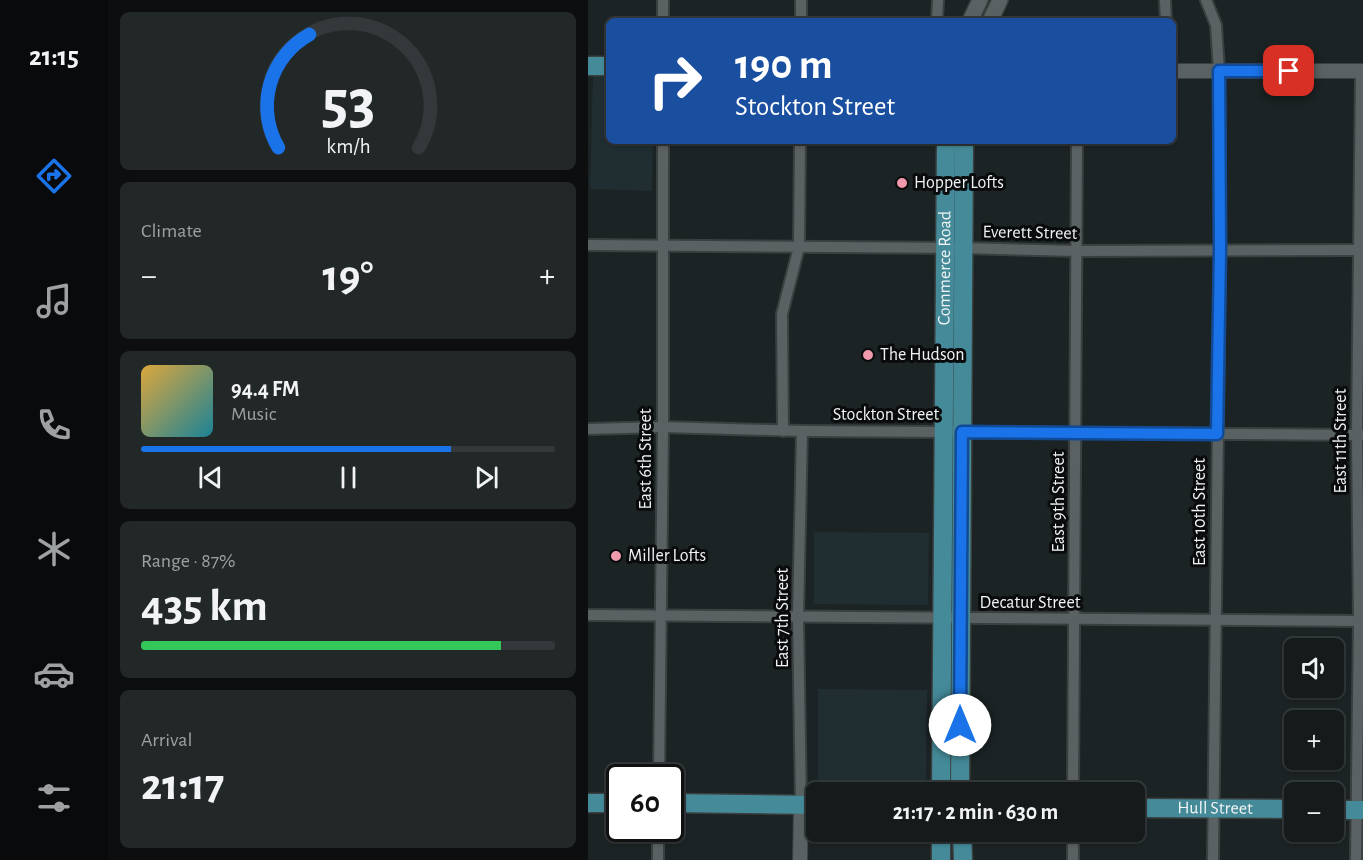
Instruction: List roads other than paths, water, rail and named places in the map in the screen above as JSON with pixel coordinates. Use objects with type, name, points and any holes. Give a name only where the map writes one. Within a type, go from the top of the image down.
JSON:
[{"type":"main road","points":[[971,18],[980,0]]},
{"type":"main road","points":[[991,18],[1000,0]]},
{"type":"main road","points":[[588,66],[606,66]]},
{"type":"main road","name":"Commerce Road","points":[[946,144],[945,248],[961,619],[960,782]]},
{"type":"main road","name":"Commerce Road","points":[[941,782],[942,619],[964,248],[964,144]]},
{"type":"main road","points":[[588,803],[606,803]]},
{"type":"main road","points":[[684,803],[806,805]]},
{"type":"main road","name":"Hull Street","points":[[1145,808],[1284,809]]},
{"type":"main road","points":[[1344,810],[1360,810]]},
{"type":"main road","points":[[941,842],[941,860]]},
{"type":"main road","points":[[962,842],[963,860]]},
{"type":"street","points":[[663,0],[663,18]]},
{"type":"street","points":[[801,0],[801,18]]},
{"type":"street","points":[[938,0],[938,18]]},
{"type":"street","points":[[1165,0],[1166,18]]},
{"type":"street","name":"East 10th Street","points":[[1206,0],[1216,26],[1219,71],[1220,250],[1213,860]]},
{"type":"street","points":[[1176,71],[1362,71]]},
{"type":"street","name":"East 11th Street","points":[[1356,860],[1360,810],[1362,71]]},
{"type":"street","name":"East 6th Street","points":[[659,764],[663,144]]},
{"type":"street","points":[[783,431],[782,314],[799,247],[800,144]]},
{"type":"street","name":"East 9th Street","points":[[1073,782],[1077,144]]},
{"type":"street","name":"Everett Street","points":[[588,245],[1077,251],[1361,250]]},
{"type":"street","name":"Stockton Street","points":[[588,429],[663,427],[783,431],[1360,435]]},
{"type":"street","name":"East 7th Street","points":[[802,431],[798,616],[808,782]]},
{"type":"street","name":"Decatur Street","points":[[588,615],[1361,621]]},
{"type":"street","points":[[800,860],[806,823]]},
{"type":"street","points":[[657,860],[658,842]]},
{"type":"street","points":[[1073,842],[1073,860]]},
{"type":"place","name":"Hopper Lofts","points":[[902,183]]},
{"type":"place","name":"The Hudson","points":[[868,355]]},
{"type":"place","name":"Miller Lofts","points":[[616,556]]}]
